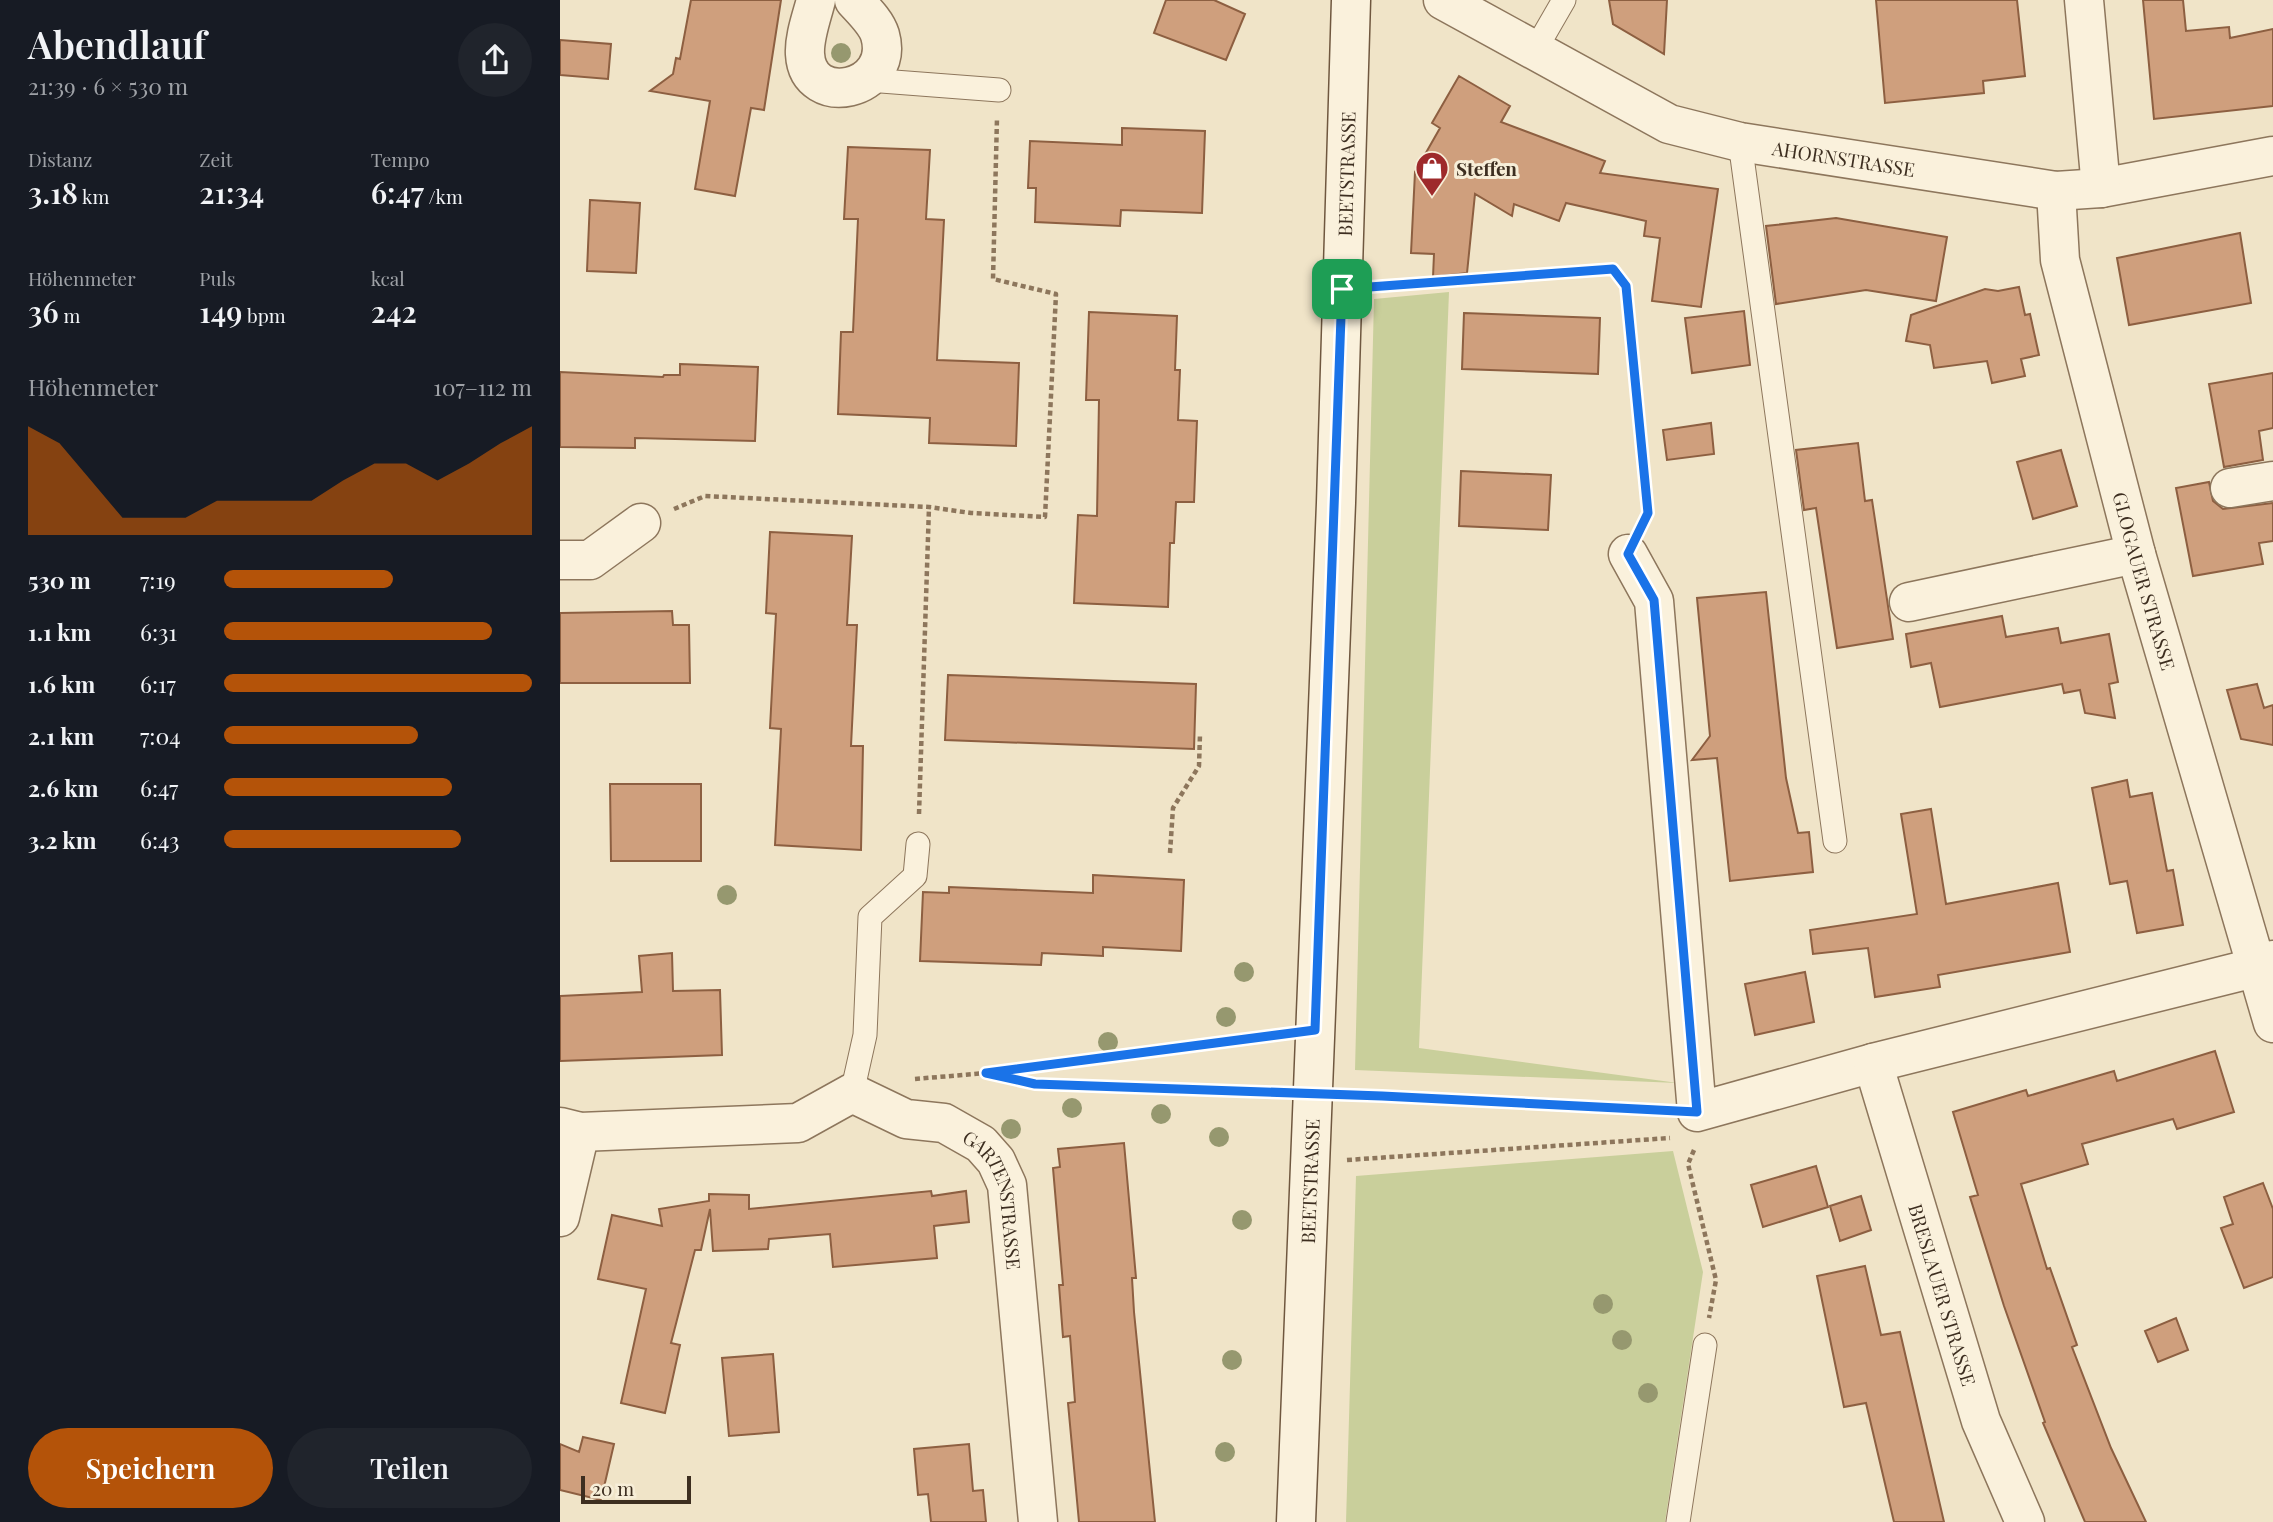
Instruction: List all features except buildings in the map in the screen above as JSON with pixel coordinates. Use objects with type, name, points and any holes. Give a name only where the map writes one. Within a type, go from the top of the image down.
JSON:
[{"type":"street","points":[[816,0],[805,54],[813,77],[833,89],[852,88],[868,80],[879,61],[880,37],[854,0]]},
{"type":"street","name":"BEETSTRASSE","points":[[1296,1522],[1351,0]]},
{"type":"street","name":"AHORNSTRASSE","points":[[1443,0],[1670,124],[1741,142],[2056,191],[2101,188],[2273,156]]},
{"type":"street","points":[[2084,0],[2101,188]]},
{"type":"street","name":"GLOGAUER STRASSE","points":[[2056,191],[2060,260],[2136,554],[2265,963],[2273,1023]]},
{"type":"street","points":[[2230,488],[2273,481]]},
{"type":"street","points":[[560,560],[590,560],[641,523]]},
{"type":"street","points":[[1628,554],[1654,600],[1698,1124],[1873,1063],[2265,963]]},
{"type":"street","points":[[1909,601],[2136,554]]},
{"type":"street","name":"BRESLAUER STRASSE","points":[[1873,1063],[1981,1421],[2025,1522]]},
{"type":"street","points":[[560,1217],[570,1129],[798,1123],[852,1093]]},
{"type":"street","name":"GARTENSTRASSE","points":[[852,1093],[906,1119],[944,1123],[981,1144],[996,1161],[1002,1173],[1007,1185],[1038,1522]]},
{"type":"lane","points":[[1534,52],[1564,0]]},
{"type":"lane","points":[[868,80],[999,90]]},
{"type":"lane","points":[[1741,142],[1835,841]]},
{"type":"lane","points":[[852,1093],[865,1035],[870,917],[915,876],[918,844]]},
{"type":"lane","points":[[1678,1522],[1705,1345]]},
{"type":"path","points":[[641,523],[705,496],[929,507],[971,513],[1045,517],[1056,294],[993,279],[999,90]]},
{"type":"path","points":[[1342,289],[1613,269],[1626,286],[1648,513],[1628,554]]},
{"type":"path","points":[[918,844],[929,507]]},
{"type":"path","points":[[1170,853],[1173,808],[1199,766],[1200,734]]},
{"type":"path","points":[[912,1079],[986,1073],[1315,1030]]},
{"type":"path","points":[[986,1073],[1035,1084],[1205,1092],[1382,1096],[1698,1124]]},
{"type":"path","points":[[1311,1162],[1698,1124]]},
{"type":"path","points":[[1698,1124],[1688,1164],[1716,1280],[1705,1345]]},
{"type":"green space","points":[[1449,292],[1419,1048],[1678,1083],[1355,1070],[1374,299]]},
{"type":"green space","points":[[1673,1151],[1703,1272],[1665,1522],[1346,1522],[1356,1176]]},
{"type":"place","name":"Steffen","points":[[1432,198]]},
{"type":"route","points":[[1613,269],[1626,286],[1648,513],[1628,554],[1654,600],[1697,1112],[1382,1096],[1205,1092],[1035,1084],[986,1073],[1315,1030],[1342,289],[1471,282],[1613,269]]}]
